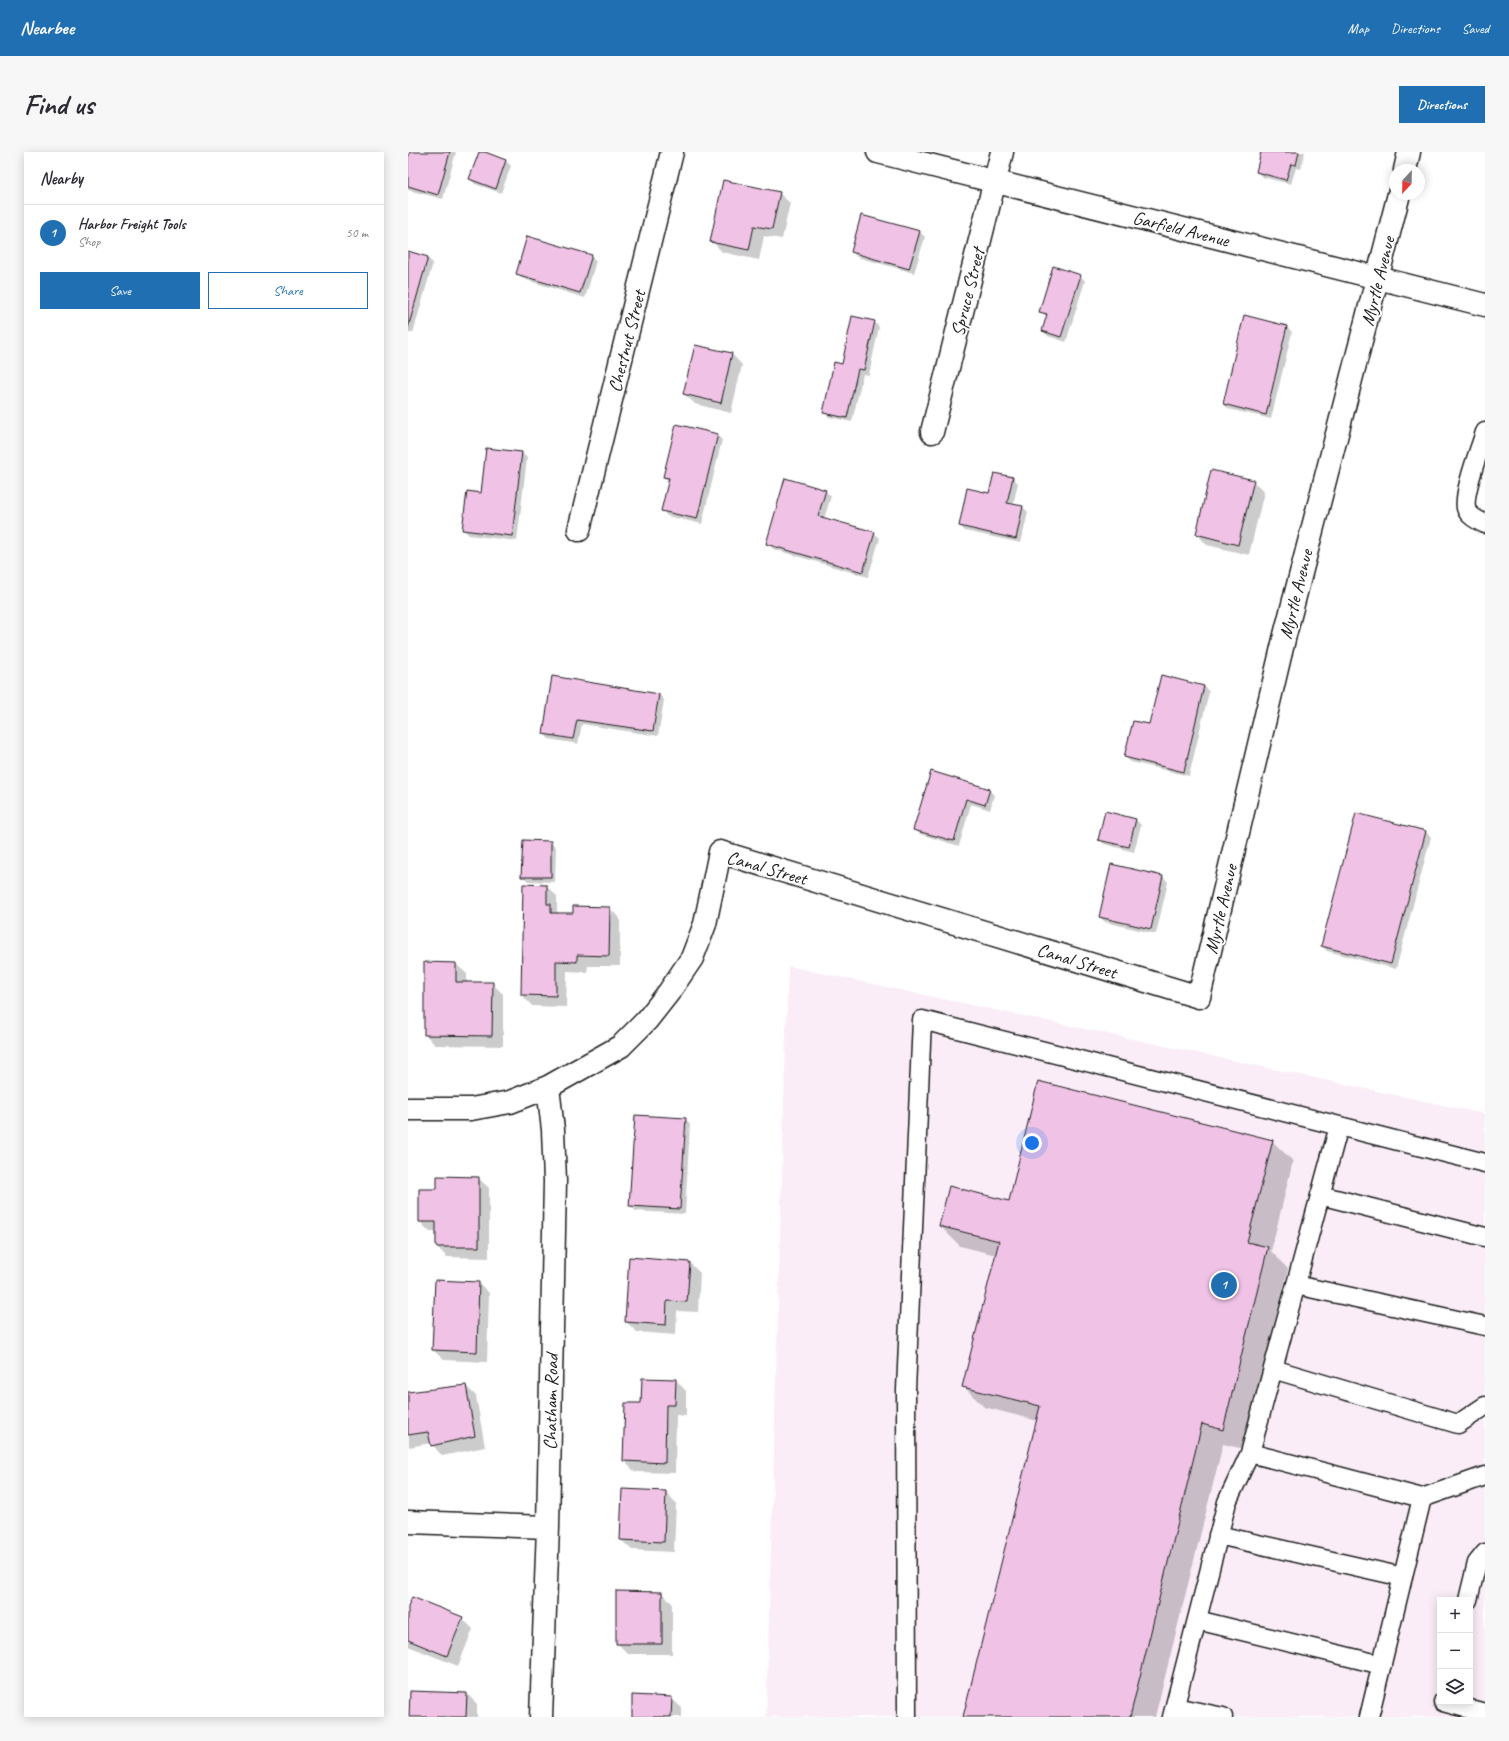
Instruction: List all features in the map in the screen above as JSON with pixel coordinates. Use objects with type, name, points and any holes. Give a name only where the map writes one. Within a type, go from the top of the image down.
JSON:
[{"type":"street","name":"Chestnut Street","points":[[579,530],[672,152]]},
{"type":"street","name":"Garfield Avenue","points":[[878,152],[1485,305]]},
{"type":"street","name":"Spruce Street","points":[[932,432],[1002,152]]},
{"type":"street","points":[[1406,164],[1409,152]]},
{"type":"street","name":"Myrtle Avenue","points":[[1199,997],[1285,635],[1398,200]]},
{"type":"street","name":"Canal Street","points":[[408,1109],[471,1109],[510,1102],[548,1087],[621,1046],[648,1020],[692,958],[705,924],[720,852],[1199,997]]},
{"type":"street","name":"Chatham Road","points":[[541,1717],[548,1527],[555,1181],[554,1130],[548,1087]]},
{"type":"street","points":[[408,1522],[548,1527]]},
{"type":"lane","points":[[1485,432],[1468,489],[1466,508],[1469,513],[1485,524]]},
{"type":"lane","points":[[907,1717],[906,1390],[922,1020],[1485,1163]]},
{"type":"lane","points":[[1223,1717],[1173,1712],[1227,1502],[1250,1452],[1339,1126]]},
{"type":"lane","points":[[1320,1195],[1485,1237]]},
{"type":"lane","points":[[1296,1285],[1485,1326]]},
{"type":"lane","points":[[1273,1369],[1458,1424],[1485,1406]]},
{"type":"lane","points":[[1250,1452],[1422,1498],[1485,1476]]},
{"type":"lane","points":[[1369,1717],[1422,1498]]},
{"type":"lane","points":[[1218,1535],[1403,1577]]},
{"type":"lane","points":[[1469,1597],[1477,1563],[1485,1553]]},
{"type":"lane","points":[[1197,1620],[1382,1665]]},
{"type":"lane","points":[[1454,1705],[1485,1713]]},
{"type":"shaded area","points":[[788,966],[1485,1114],[1485,1717],[766,1717]]},
{"type":"building","points":[[410,152],[450,152],[438,195],[408,186],[408,158]]},
{"type":"building","points":[[479,152],[485,152],[506,160],[496,189],[469,179]]},
{"type":"building","points":[[1261,152],[1299,152],[1296,165],[1291,164],[1286,180],[1256,172]]},
{"type":"building","points":[[723,180],[780,192],[772,229],[754,226],[749,250],[710,242]]},
{"type":"building","points":[[861,215],[920,231],[909,269],[851,252]]},
{"type":"building","points":[[527,236],[592,255],[580,293],[516,274]]},
{"type":"building","points":[[408,251],[428,257],[408,328]]},
{"type":"building","points":[[1053,266],[1081,275],[1061,337],[1042,331],[1047,314],[1039,312]]},
{"type":"building","points":[[1244,315],[1287,326],[1266,415],[1223,404]]},
{"type":"building","points":[[852,316],[875,321],[864,370],[858,369],[847,418],[823,413],[834,362],[842,364]]},
{"type":"building","points":[[695,345],[732,353],[721,403],[683,394]]},
{"type":"building","points":[[676,424],[718,434],[697,519],[661,511],[669,478],[663,477]]},
{"type":"building","points":[[486,448],[522,452],[512,536],[462,530],[467,491],[481,493]]},
{"type":"building","points":[[1211,470],[1254,480],[1238,545],[1196,534]]},
{"type":"building","points":[[994,473],[1013,477],[1007,503],[1023,506],[1016,539],[959,526],[967,488],[989,493]]},
{"type":"building","points":[[785,478],[826,490],[818,516],[875,532],[863,572],[766,544]]},
{"type":"building","points":[[1161,675],[1204,686],[1184,772],[1124,757],[1133,721],[1149,724]]},
{"type":"building","points":[[552,676],[659,694],[653,731],[577,720],[573,739],[543,734]]},
{"type":"building","points":[[931,771],[990,789],[985,805],[966,799],[954,841],[913,830]]},
{"type":"building","points":[[1105,811],[1136,819],[1129,847],[1098,840]]},
{"type":"building","points":[[1356,813],[1426,831],[1391,964],[1321,946]]},
{"type":"building","points":[[523,840],[551,841],[551,877],[521,877]]},
{"type":"building","points":[[1111,864],[1163,876],[1151,929],[1099,917]]},
{"type":"building","points":[[523,884],[547,885],[547,904],[551,904],[551,913],[573,913],[573,906],[610,907],[609,956],[577,955],[577,962],[556,961],[556,996],[521,995]]},
{"type":"building","points":[[424,962],[456,963],[456,982],[493,982],[492,1036],[424,1035]]},
{"type":"building","points":[[1038,1081],[1273,1140],[1247,1242],[1268,1247],[1223,1430],[1202,1424],[1130,1717],[963,1717],[1040,1406],[962,1387],[999,1241],[939,1226],[949,1186],[1009,1201]]},
{"type":"building","points":[[635,1115],[686,1118],[680,1209],[629,1206]]},
{"type":"building","points":[[437,1176],[479,1177],[479,1247],[436,1247],[436,1222],[419,1222],[419,1189],[437,1189]]},
{"type":"building","points":[[629,1257],[690,1262],[687,1302],[667,1301],[666,1325],[625,1322]]},
{"type":"building","points":[[435,1280],[479,1282],[477,1352],[432,1350]]},
{"type":"building","points":[[642,1378],[676,1379],[675,1405],[666,1405],[665,1463],[623,1461],[625,1403],[641,1403]]},
{"type":"building","points":[[466,1385],[475,1436],[431,1446],[428,1432],[408,1435],[408,1392]]},
{"type":"building","points":[[622,1489],[666,1491],[664,1542],[620,1540]]},
{"type":"building","points":[[616,1591],[662,1592],[662,1644],[616,1644]]},
{"type":"building","points":[[412,1597],[463,1617],[447,1656],[408,1640],[408,1606]]},
{"type":"building","points":[[410,1691],[467,1693],[466,1717],[409,1717]]},
{"type":"building","points":[[632,1695],[672,1697],[671,1717],[632,1717]]},
{"type":"place","name":"Harbor Freight Tools","points":[[1224,1285]]}]
